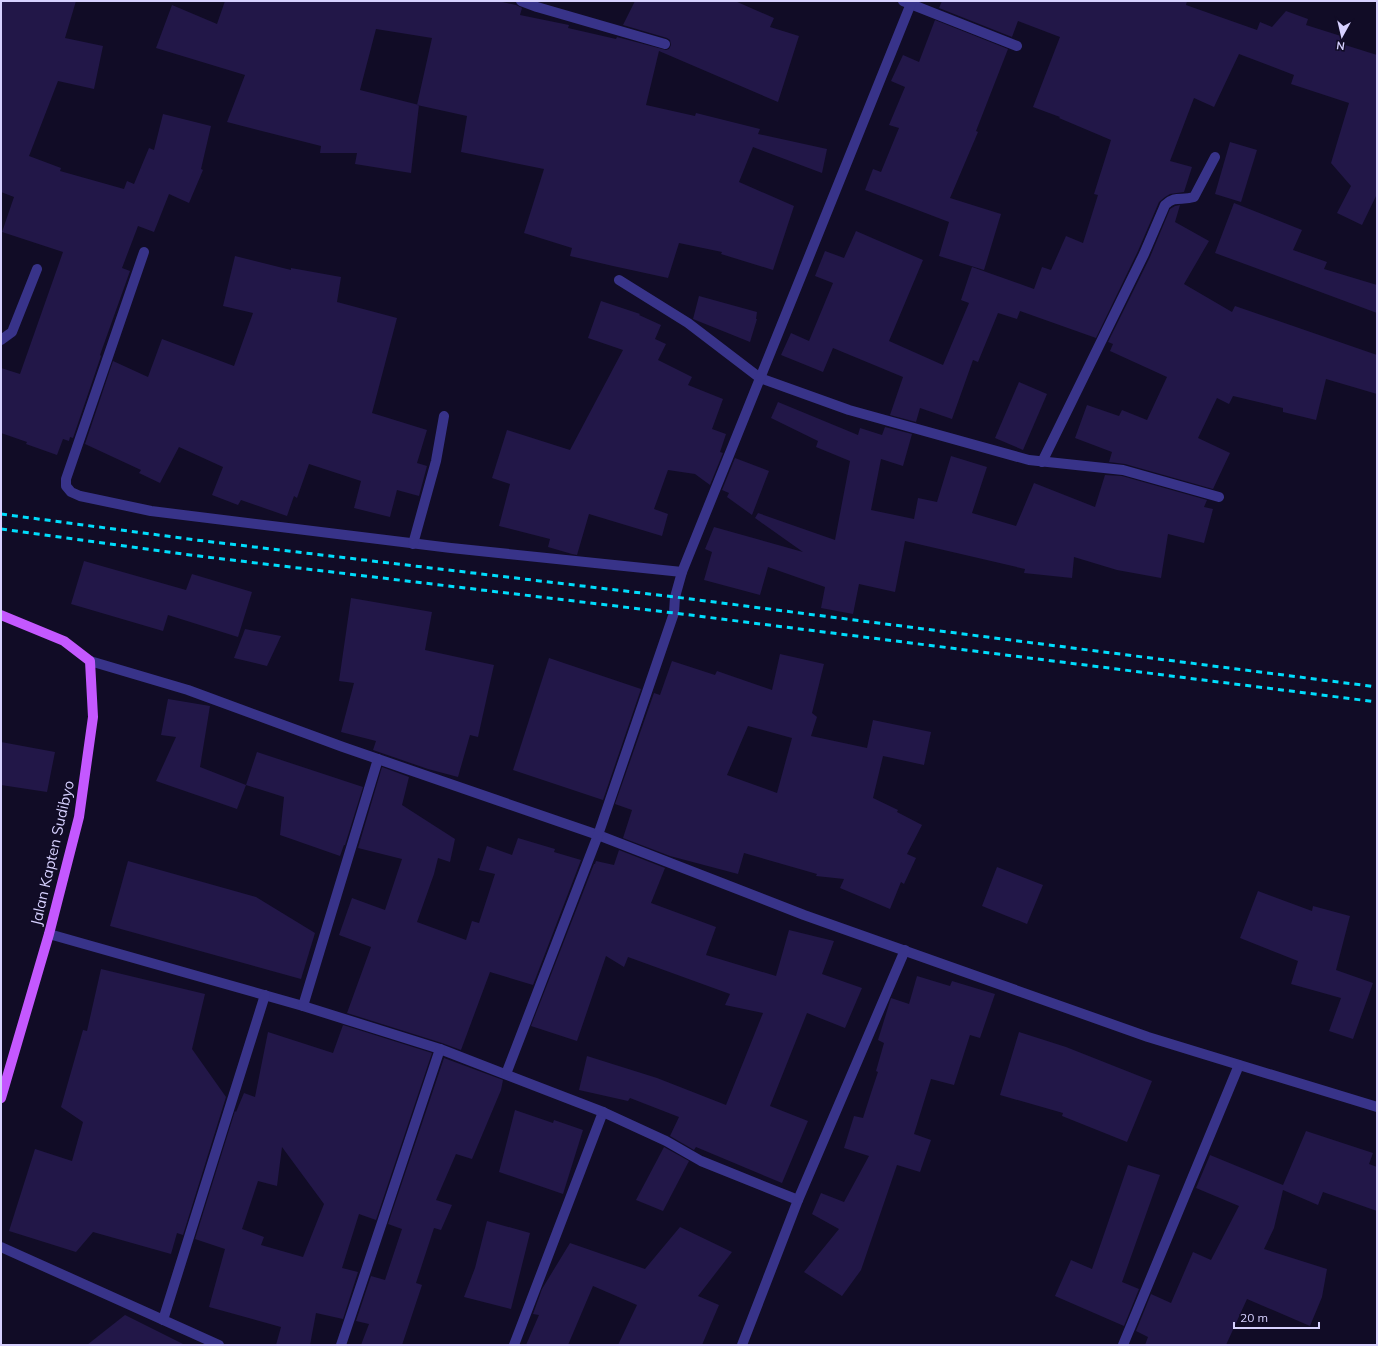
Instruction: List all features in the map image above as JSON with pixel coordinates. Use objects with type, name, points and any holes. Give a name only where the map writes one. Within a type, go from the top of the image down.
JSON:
[{"type":"main road","points":[[1,615],[64,641],[90,661]]},
{"type":"main road","name":"Jalan Kapten Sudibyo","points":[[1,1098],[49,934],[79,817],[93,717],[90,661]]},
{"type":"street","points":[[521,1],[665,44]]},
{"type":"street","points":[[506,1074],[598,835],[674,613],[675,597],[682,572],[909,2],[1017,46]]},
{"type":"street","points":[[1042,462],[1144,254],[1165,205],[1170,200],[1174,199],[1194,198],[1215,157]]},
{"type":"street","points":[[144,252],[66,480],[66,486],[71,492],[80,496],[151,511],[413,544],[682,572]]},
{"type":"street","points":[[1,340],[12,332],[37,269]]},
{"type":"street","points":[[619,280],[688,323],[760,378],[849,410],[1028,460],[1123,470],[1219,497]]},
{"type":"street","points":[[413,544],[436,461],[444,416]]},
{"type":"street","points":[[90,661],[188,690],[378,759],[598,835],[804,915],[1148,1037],[1377,1107]]},
{"type":"street","points":[[303,1006],[378,759]]},
{"type":"street","points":[[49,934],[303,1006],[440,1049],[603,1112],[666,1141],[701,1161],[798,1200]]},
{"type":"street","points":[[742,1345],[798,1200],[905,950]]},
{"type":"street","points":[[164,1320],[265,995]]},
{"type":"street","points":[[341,1345],[440,1049]]},
{"type":"street","points":[[1123,1345],[1239,1065]]},
{"type":"street","points":[[514,1345],[603,1112]]},
{"type":"street","points":[[1,1247],[219,1345]]},
{"type":"building","points":[[1,1],[76,1],[65,38],[103,46],[94,89],[58,81],[29,156],[61,168],[60,171],[124,189],[127,181],[134,184],[149,148],[154,150],[163,114],[211,126],[201,169],[203,170],[189,203],[169,194],[154,232],[138,226],[122,268],[130,271],[100,355],[101,356],[73,438],[70,437],[69,441],[63,439],[57,455],[1,433],[1,368],[20,374],[63,252],[2,232],[14,197],[1,192]]},
{"type":"building","points":[[225,1],[498,1],[522,8],[520,15],[569,25],[568,28],[616,39],[617,37],[666,50],[669,49],[671,45],[670,40],[667,38],[623,25],[635,1],[735,1],[774,18],[770,27],[799,36],[778,102],[659,51],[646,105],[695,116],[696,113],[760,129],[758,134],[827,149],[822,173],[753,147],[739,182],[794,206],[773,270],[721,254],[722,252],[679,243],[668,278],[570,256],[572,248],[524,233],[544,169],[461,152],[467,116],[419,105],[411,173],[355,164],[357,153],[320,153],[321,146],[227,122],[245,75],[156,48],[172,5],[217,24]],"holes":[[[376,29],[432,38],[417,105],[360,90]]]},
{"type":"building","points":[[942,1],[1187,1],[1186,5],[1257,30],[1260,22],[1272,27],[1286,11],[1308,19],[1306,25],[1344,37],[1342,44],[1377,55],[1377,194],[1362,225],[1337,213],[1351,186],[1331,163],[1349,103],[1291,84],[1294,75],[1239,54],[1214,107],[1194,98],[1170,161],[1192,167],[1184,192],[1170,194],[1159,202],[1138,251],[1096,338],[1020,311],[1017,319],[998,313],[978,362],[973,360],[952,419],[920,408],[916,422],[890,415],[903,377],[833,348],[823,372],[781,355],[791,333],[809,341],[833,283],[815,276],[825,251],[844,258],[856,231],[923,260],[889,341],[943,365],[969,303],[961,300],[972,267],[1034,289],[1042,267],[1051,270],[1066,236],[1083,243],[1098,195],[1094,194],[1111,140],[1059,118],[1060,117],[1033,107],[1060,37],[1018,21],[1012,37],[939,8]]},
{"type":"building","points":[[935,20],[1008,49],[976,131],[978,132],[950,198],[1001,214],[984,270],[939,256],[949,222],[865,190],[873,169],[881,172],[899,128],[889,125],[905,87],[891,81],[903,55],[919,62]]},
{"type":"building","points":[[1230,142],[1257,150],[1241,202],[1215,194]]},
{"type":"building","points":[[1234,203],[1302,230],[1293,250],[1327,262],[1324,269],[1377,285],[1377,313],[1215,253]]},
{"type":"building","points":[[1180,205],[1175,222],[1209,241],[1184,284],[1232,312],[1235,306],[1377,355],[1377,394],[1326,379],[1316,420],[1283,412],[1283,408],[1233,396],[1229,404],[1217,398],[1198,438],[1230,453],[1213,489],[1125,464],[1109,462],[1112,452],[1075,438],[1087,405],[1119,416],[1122,410],[1147,420],[1167,377],[1110,351],[1113,344],[1108,342],[1150,257],[1170,209]]},
{"type":"building","points":[[235,256],[291,270],[291,268],[341,277],[337,302],[397,318],[372,413],[427,430],[417,463],[427,466],[419,496],[397,490],[390,517],[354,508],[361,481],[309,464],[297,498],[294,496],[287,516],[241,500],[238,505],[212,495],[223,467],[179,447],[160,483],[139,473],[141,470],[85,444],[113,361],[148,377],[162,339],[234,366],[253,313],[223,306]]},
{"type":"building","points":[[699,296],[757,312],[757,319],[750,342],[693,319]]},
{"type":"building","points":[[601,301],[640,314],[639,315],[661,325],[655,339],[666,344],[658,360],[692,377],[688,385],[723,399],[712,429],[726,434],[720,452],[723,453],[710,485],[695,474],[668,470],[654,509],[668,514],[662,536],[589,514],[577,555],[548,547],[550,539],[499,526],[510,484],[492,478],[507,430],[570,450],[623,350],[588,338]]},
{"type":"building","points":[[1019,382],[1047,394],[1023,450],[995,438]]},
{"type":"building","points":[[778,402],[858,435],[860,428],[882,435],[885,427],[912,434],[903,466],[881,459],[871,510],[914,519],[918,498],[937,502],[951,456],[987,467],[972,513],[1016,526],[1034,483],[1095,507],[1105,475],[1122,476],[1207,500],[1204,507],[1213,509],[1204,543],[1168,534],[1161,578],[1117,570],[1074,557],[1072,578],[1024,573],[1025,569],[905,541],[895,592],[859,584],[853,614],[821,608],[825,587],[768,567],[760,595],[704,580],[712,552],[705,549],[714,527],[803,552],[755,518],[758,513],[835,540],[850,461],[816,447],[818,441],[771,418]]},
{"type":"building","points":[[735,458],[769,471],[752,515],[727,497],[729,493],[722,490]]},
{"type":"building","points":[[84,561],[186,590],[192,574],[252,592],[238,637],[168,615],[163,631],[71,604]]},
{"type":"building","points":[[351,598],[432,612],[425,650],[494,665],[478,737],[470,735],[458,777],[428,769],[373,750],[376,741],[341,732],[354,683],[339,681]]},
{"type":"building","points":[[245,629],[281,636],[267,666],[234,658]]},
{"type":"building","points":[[780,654],[824,664],[812,713],[817,717],[811,736],[867,748],[873,720],[931,732],[924,765],[883,756],[873,798],[898,810],[897,812],[922,825],[907,854],[916,858],[904,884],[901,882],[890,909],[840,888],[844,879],[816,876],[817,874],[744,853],[738,874],[670,856],[623,838],[632,810],[615,804],[654,693],[660,695],[672,661],[715,675],[717,671],[772,690]],"holes":[[[748,726],[792,738],[777,793],[727,775]]]},
{"type":"building","points":[[549,658],[641,689],[603,800],[513,770]]},
{"type":"building","points":[[168,699],[210,706],[200,767],[246,785],[237,809],[156,781],[176,737],[161,735]]},
{"type":"building","points":[[1,742],[55,752],[47,792],[1,785]]},
{"type":"building","points":[[257,752],[363,787],[345,845],[340,856],[280,835],[284,797],[246,785]]},
{"type":"building","points":[[382,767],[409,777],[402,805],[455,839],[450,862],[438,858],[417,922],[466,940],[472,921],[479,923],[495,874],[479,870],[487,846],[512,855],[518,838],[555,849],[554,852],[581,860],[533,985],[490,972],[461,1050],[347,1013],[371,947],[339,935],[352,898],[385,910],[402,859],[358,848]]},
{"type":"building","points":[[619,850],[665,868],[651,903],[716,927],[706,955],[776,976],[789,930],[834,941],[822,974],[862,988],[845,1028],[807,1013],[770,1106],[808,1121],[782,1183],[696,1147],[694,1150],[670,1136],[679,1117],[630,1098],[628,1101],[579,1090],[587,1056],[657,1078],[726,1105],[763,1013],[725,1005],[730,994],[628,957],[624,967],[606,956],[577,1041],[531,1026],[594,864],[596,861],[614,865]]},
{"type":"building","points":[[128,861],[256,897],[315,933],[301,979],[110,926]]},
{"type":"building","points":[[997,867],[1043,885],[1027,924],[982,906]]},
{"type":"building","points":[[1258,891],[1312,911],[1313,906],[1350,916],[1336,970],[1373,983],[1353,1039],[1329,1031],[1341,998],[1291,984],[1298,961],[1240,938]]},
{"type":"building","points":[[101,969],[205,994],[192,1049],[226,1097],[183,1235],[177,1233],[171,1254],[93,1232],[76,1252],[9,1231],[35,1149],[72,1161],[83,1122],[61,1107],[83,1030],[87,1031]]},
{"type":"building","points":[[917,976],[950,986],[952,981],[995,994],[980,1038],[970,1035],[954,1085],[931,1079],[914,1134],[931,1140],[920,1172],[897,1165],[861,1270],[842,1296],[804,1272],[839,1229],[812,1214],[821,1193],[844,1202],[869,1156],[844,1148],[854,1116],[863,1118],[878,1072],[876,1071],[884,1043],[878,1040],[891,998],[909,1004]]},
{"type":"building","points":[[343,1025],[432,1053],[376,1220],[359,1214],[342,1268],[358,1272],[343,1319],[316,1313],[310,1345],[276,1345],[281,1327],[209,1307],[225,1249],[195,1239],[235,1111],[236,1112],[244,1093],[255,1097],[268,1032],[333,1053]],"holes":[[[282,1147],[324,1204],[303,1257],[261,1245],[264,1237],[242,1229],[258,1181],[277,1186]]]},
{"type":"building","points":[[1019,1032],[1066,1047],[1152,1081],[1127,1142],[1062,1116],[1063,1113],[1000,1095]]},
{"type":"building","points":[[444,1058],[503,1080],[501,1090],[472,1159],[456,1154],[436,1200],[452,1205],[441,1230],[434,1228],[416,1283],[422,1285],[402,1345],[361,1345],[369,1324],[356,1321],[371,1276],[385,1280],[402,1229],[388,1224]]},
{"type":"building","points":[[515,1110],[553,1123],[554,1120],[583,1130],[563,1194],[499,1172]]},
{"type":"building","points":[[1306,1131],[1373,1153],[1369,1164],[1377,1167],[1377,1211],[1323,1192],[1318,1205],[1283,1190],[1274,1228],[1264,1249],[1327,1269],[1322,1297],[1310,1326],[1247,1299],[1226,1345],[1145,1345],[1148,1337],[1136,1331],[1151,1294],[1171,1303],[1193,1252],[1211,1260],[1239,1206],[1196,1188],[1210,1155],[1283,1185]]},
{"type":"building","points":[[664,1147],[689,1161],[663,1211],[636,1200]]},
{"type":"building","points":[[1128,1165],[1160,1175],[1122,1282],[1139,1289],[1124,1326],[1055,1296],[1071,1260],[1092,1269]]},
{"type":"building","points":[[487,1221],[530,1233],[511,1309],[464,1297],[475,1268]]},
{"type":"building","points":[[680,1227],[732,1252],[698,1296],[719,1305],[702,1345],[618,1345],[637,1305],[593,1286],[568,1345],[526,1345],[539,1315],[533,1314],[542,1289],[570,1243],[645,1269]]},
{"type":"building","points":[[125,1315],[185,1345],[87,1345]]},
{"type":"railway","points":[[1,514],[196,540],[675,597],[1377,687]]},
{"type":"railway","points":[[1,529],[190,555],[674,613],[1377,702]]}]
